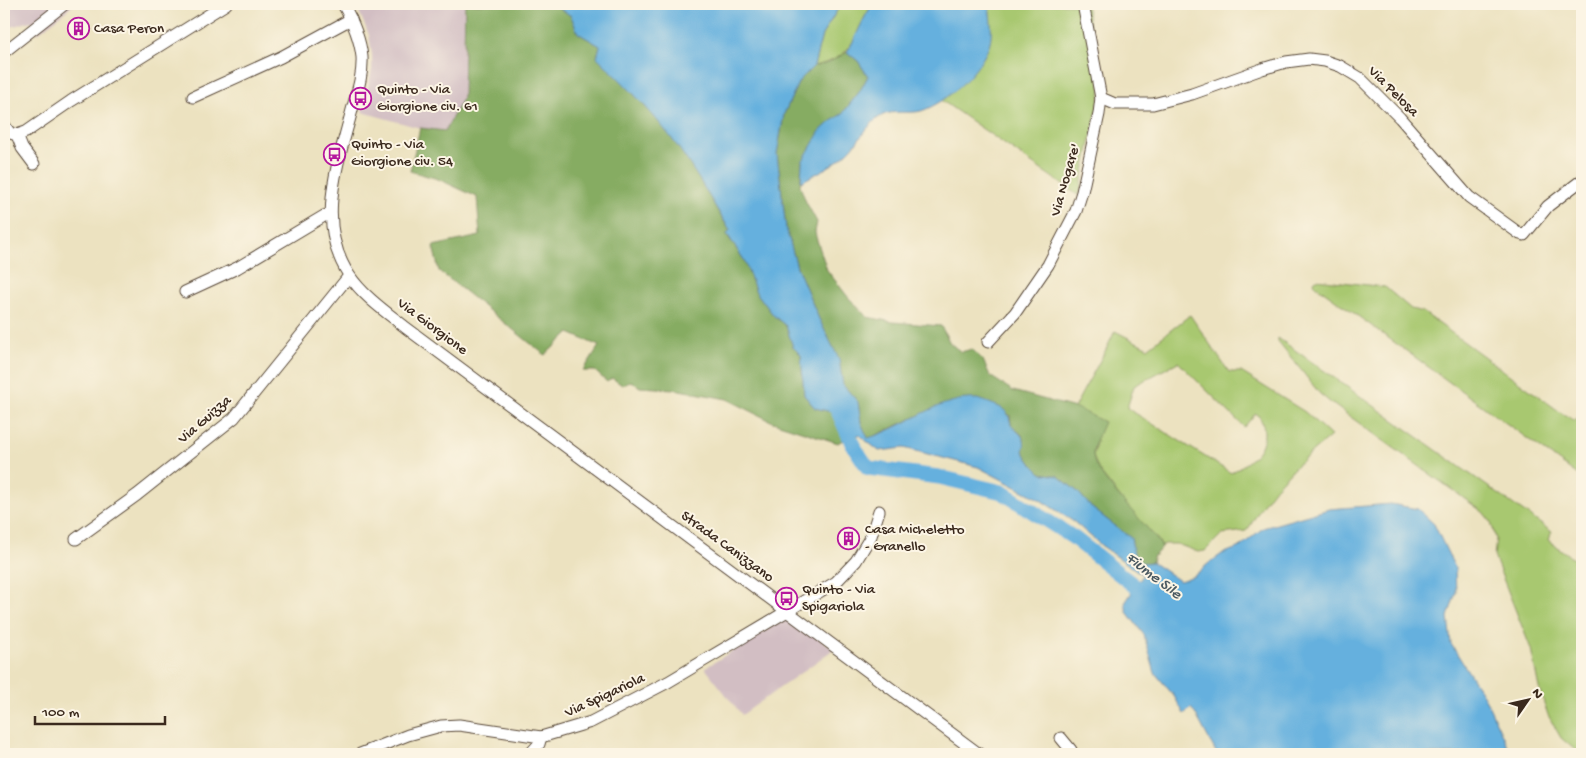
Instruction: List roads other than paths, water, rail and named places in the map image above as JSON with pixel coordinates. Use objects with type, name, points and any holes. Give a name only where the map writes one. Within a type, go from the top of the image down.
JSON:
[{"type":"street","points":[[4,52],[64,4]]},
{"type":"street","points":[[4,125],[10,133],[17,135],[26,132],[71,101],[226,4]]},
{"type":"street","name":"Via Giorgione","points":[[343,4],[357,34],[362,56],[361,77],[334,177],[331,195],[330,214],[335,244],[340,258],[349,276],[364,293],[405,327],[552,437]]},
{"type":"street","name":"Via Nogare'","points":[[988,342],[1015,313],[1048,265],[1076,211],[1097,124],[1101,98],[1083,4]]},
{"type":"street","points":[[193,97],[281,57],[351,19]]},
{"type":"street","name":"Via Pelosa","points":[[1101,98],[1115,104],[1153,104],[1192,94],[1286,62],[1309,59],[1325,61],[1340,66],[1360,78],[1400,118],[1469,197],[1520,234],[1524,235],[1548,206],[1582,180]]},
{"type":"street","points":[[17,135],[22,148],[34,164]]},
{"type":"street","points":[[185,292],[237,268],[330,214]]},
{"type":"street","name":"Via Guizza","points":[[76,538],[137,495],[234,418],[349,276]]},
{"type":"street","name":"Strada Canizzano","points":[[552,437],[789,611],[979,754]]},
{"type":"street","name":"Via Spigariola","points":[[360,754],[408,735],[441,726],[459,725],[541,737],[603,716],[668,682],[836,582],[856,562],[871,536],[879,511]]},
{"type":"street","points":[[530,754],[539,744],[541,737]]},
{"type":"street","points":[[1061,738],[1071,753]]},
{"type":"water","points":[[554,4],[841,4],[822,35],[814,66],[799,81],[784,114],[777,154],[786,228],[797,267],[819,319],[839,359],[843,385],[858,402],[861,423],[868,438],[881,434],[935,408],[963,399],[977,399],[1000,407],[1009,417],[1011,425],[1024,439],[1023,451],[1041,473],[1058,476],[1078,492],[1092,508],[1131,538],[1134,554],[1142,563],[1152,562],[1180,581],[1194,576],[1222,554],[1240,547],[1263,528],[1329,509],[1391,504],[1418,509],[1434,524],[1455,568],[1456,592],[1448,617],[1451,644],[1486,700],[1511,754],[1217,754],[1191,708],[1184,714],[1174,696],[1155,673],[1144,635],[1127,612],[1125,603],[1143,575],[1102,546],[1074,522],[1039,499],[978,467],[904,448],[879,451],[859,435],[844,439],[839,430],[842,423],[840,414],[815,408],[804,395],[801,355],[793,347],[786,326],[774,316],[756,292],[744,260],[727,234],[730,230],[695,173],[659,122],[597,57],[600,46],[578,33],[571,16]]},
{"type":"water","points":[[873,4],[989,4],[990,42],[980,63],[972,74],[942,101],[921,111],[883,115],[873,122],[844,156],[801,182],[802,162],[820,131],[842,114],[860,91],[868,76],[858,61],[847,52]]},
{"type":"waterway","name":"Fiume Sile","points":[[831,395],[853,445],[868,468],[939,477],[1002,492],[1074,538],[1151,599]]},
{"type":"place","name":"Casa Peron","points":[[78,29]]},
{"type":"place","name":"Quinto - Via Giorgione civ. 61","points":[[361,99]]},
{"type":"place","name":"Quinto - Via Giorgione civ. 54","points":[[335,154]]},
{"type":"place","name":"Casa Micheletto - Granello","points":[[849,539]]},
{"type":"place","name":"Quinto - Via Spigariola","points":[[786,599]]}]
